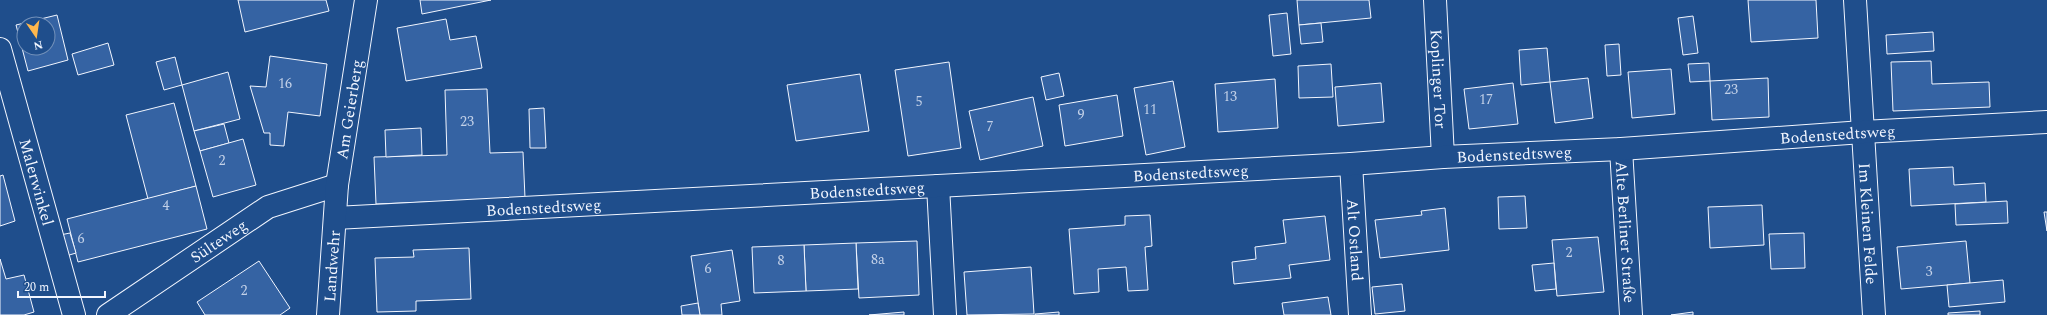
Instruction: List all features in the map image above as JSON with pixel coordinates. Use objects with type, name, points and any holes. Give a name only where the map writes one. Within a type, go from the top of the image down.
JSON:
[{"type":"street","name":"Am Geierberg","points":[[335,218],[337,185],[366,0]]},
{"type":"street","name":"Koplinger Tor","points":[[1435,0],[1443,157]]},
{"type":"street","name":"Im Kleinen Felde","points":[[1855,0],[1874,315]]},
{"type":"street","name":"Malerwinkel","points":[[0,49],[74,315]]},
{"type":"street","name":"Bodenstedtsweg","points":[[335,218],[1351,164],[1443,157],[1621,149],[1863,132],[2047,122]]},
{"type":"street","name":"Alte Berliner Straße","points":[[1621,149],[1631,315]]},
{"type":"street","name":"Alt Ostland","points":[[1351,164],[1360,315]]},
{"type":"street","name":"Sülteweg","points":[[108,315],[268,208],[337,185]]},
{"type":"street","points":[[938,186],[945,315]]},
{"type":"street","name":"Landwehr","points":[[328,315],[335,218]]},
{"type":"building","points":[[238,0],[326,0],[329,11],[245,32]]},
{"type":"building","points":[[420,0],[491,0],[422,14]]},
{"type":"building","points":[[1297,0],[1369,0],[1371,18],[1299,25]]},
{"type":"building","points":[[1748,0],[1816,0],[1818,38],[1751,42]]},
{"type":"building","points":[[1287,13],[1291,54],[1273,56],[1269,15]]},
{"type":"building","points":[[57,15],[68,60],[28,71],[24,56],[56,56],[56,16],[53,16]]},
{"type":"building","points":[[1693,16],[1698,53],[1683,55],[1678,18]]},
{"type":"building","points":[[446,19],[450,40],[476,36],[482,68],[406,81],[397,28]]},
{"type":"building","points":[[1321,23],[1323,42],[1301,44],[1299,25]]},
{"type":"building","points":[[1933,32],[1934,51],[1887,54],[1886,35]]},
{"type":"building","points":[[108,43],[114,65],[78,75],[72,54]]},
{"type":"building","points":[[1619,44],[1621,75],[1607,76],[1605,45]]},
{"type":"building","points":[[1547,48],[1550,82],[1521,85],[1519,50]]},
{"type":"building","points":[[270,56],[327,64],[320,116],[288,112],[284,146],[270,145],[270,133],[264,133],[250,86],[266,87]]},
{"type":"building","points":[[175,57],[182,85],[164,90],[156,62]]},
{"type":"building","points":[[1931,61],[1932,84],[1989,82],[1990,107],[1893,111],[1891,62]]},
{"type":"building","points":[[949,62],[961,148],[908,156],[895,70]]},
{"type":"building","points":[[1709,63],[1710,81],[1690,82],[1688,64]]},
{"type":"building","points":[[1331,64],[1333,97],[1299,98],[1298,66]]},
{"type":"building","points":[[1671,69],[1675,114],[1632,118],[1628,72]]},
{"type":"building","points":[[228,72],[240,119],[194,131],[182,85]]},
{"type":"building","points":[[1059,73],[1064,96],[1046,100],[1041,77]]},
{"type":"building","points":[[860,74],[869,131],[796,141],[787,85]]},
{"type":"building","points":[[1588,78],[1593,118],[1555,123],[1550,82]]},
{"type":"building","points":[[1768,78],[1769,117],[1712,120],[1710,81]]},
{"type":"building","points":[[1275,79],[1278,128],[1218,132],[1215,84]]},
{"type":"building","points":[[1173,81],[1185,147],[1146,155],[1134,88]]},
{"type":"building","points":[[1381,83],[1384,122],[1338,126],[1335,87]]},
{"type":"building","points":[[1513,83],[1518,124],[1469,129],[1464,89]]},
{"type":"building","points":[[487,89],[490,153],[523,152],[525,198],[376,204],[374,157],[447,155],[445,90]]},
{"type":"building","points":[[1117,95],[1123,136],[1065,146],[1059,105]]},
{"type":"building","points":[[1033,97],[1043,146],[980,160],[969,111]]},
{"type":"building","points":[[174,103],[196,186],[148,199],[126,115]]},
{"type":"building","points":[[544,108],[546,148],[530,148],[529,109]]},
{"type":"building","points":[[224,124],[229,143],[200,151],[194,131]]},
{"type":"building","points":[[421,128],[422,155],[386,157],[385,130]]},
{"type":"building","points":[[243,139],[256,185],[213,197],[200,151]]},
{"type":"building","points":[[1953,167],[1954,185],[1985,183],[1986,202],[1911,206],[1909,169]]},
{"type":"building","points":[[3,175],[15,221],[0,226],[0,176]]},
{"type":"building","points":[[196,186],[207,229],[78,262],[67,219]]},
{"type":"building","points":[[1525,196],[1527,228],[1499,229],[1498,197]]},
{"type":"building","points":[[2007,201],[2008,223],[1956,225],[1955,204]]},
{"type":"building","points":[[1762,205],[1764,245],[1710,248],[1708,207]]},
{"type":"building","points":[[1445,208],[1449,250],[1380,258],[1375,220],[1422,215],[1421,211]]},
{"type":"building","points":[[2044,212],[2047,212],[2047,231]]},
{"type":"building","points":[[1150,215],[1152,246],[1145,247],[1148,290],[1128,291],[1126,267],[1098,269],[1099,292],[1074,294],[1069,229],[1125,225],[1125,216]]},
{"type":"building","points":[[1325,216],[1330,260],[1289,265],[1291,278],[1234,284],[1232,262],[1256,259],[1255,247],[1286,243],[1283,220]]},
{"type":"building","points":[[70,233],[76,253],[66,256],[60,235]]},
{"type":"building","points":[[1804,233],[1805,268],[1771,269],[1769,234]]},
{"type":"building","points":[[1598,237],[1604,292],[1557,296],[1552,240]]},
{"type":"building","points":[[917,241],[919,295],[859,298],[856,243]]},
{"type":"building","points":[[1966,241],[1970,283],[1901,289],[1897,247]]},
{"type":"building","points":[[856,243],[858,289],[806,291],[804,245]]},
{"type":"building","points":[[804,245],[806,291],[754,293],[752,247]]},
{"type":"building","points":[[469,248],[471,299],[416,301],[416,311],[377,312],[375,258],[414,257],[413,250]]},
{"type":"building","points":[[732,250],[740,301],[721,304],[722,315],[700,315],[691,256]]},
{"type":"building","points":[[0,259],[6,279],[24,275],[34,312],[24,315],[0,315]]},
{"type":"building","points":[[259,261],[290,308],[280,315],[205,315],[197,302]]},
{"type":"building","points":[[1554,263],[1556,289],[1535,291],[1532,265]]},
{"type":"building","points":[[1031,267],[1034,314],[967,315],[964,272]]},
{"type":"building","points":[[2003,280],[2005,302],[1949,307],[1947,285]]},
{"type":"building","points":[[1402,284],[1405,311],[1375,314],[1372,287]]},
{"type":"building","points":[[1328,297],[1331,315],[1284,315],[1282,303]]},
{"type":"building","points":[[698,303],[700,315],[682,315],[681,306]]},
{"type":"building","points":[[1980,311],[1980,315],[1948,315],[1948,313]]},
{"type":"building","points":[[904,312],[904,315],[869,315]]},
{"type":"building","points":[[1059,312],[1059,315],[1035,315],[1035,314]]},
{"type":"building","points":[[1693,312],[1693,315],[1671,315]]}]
